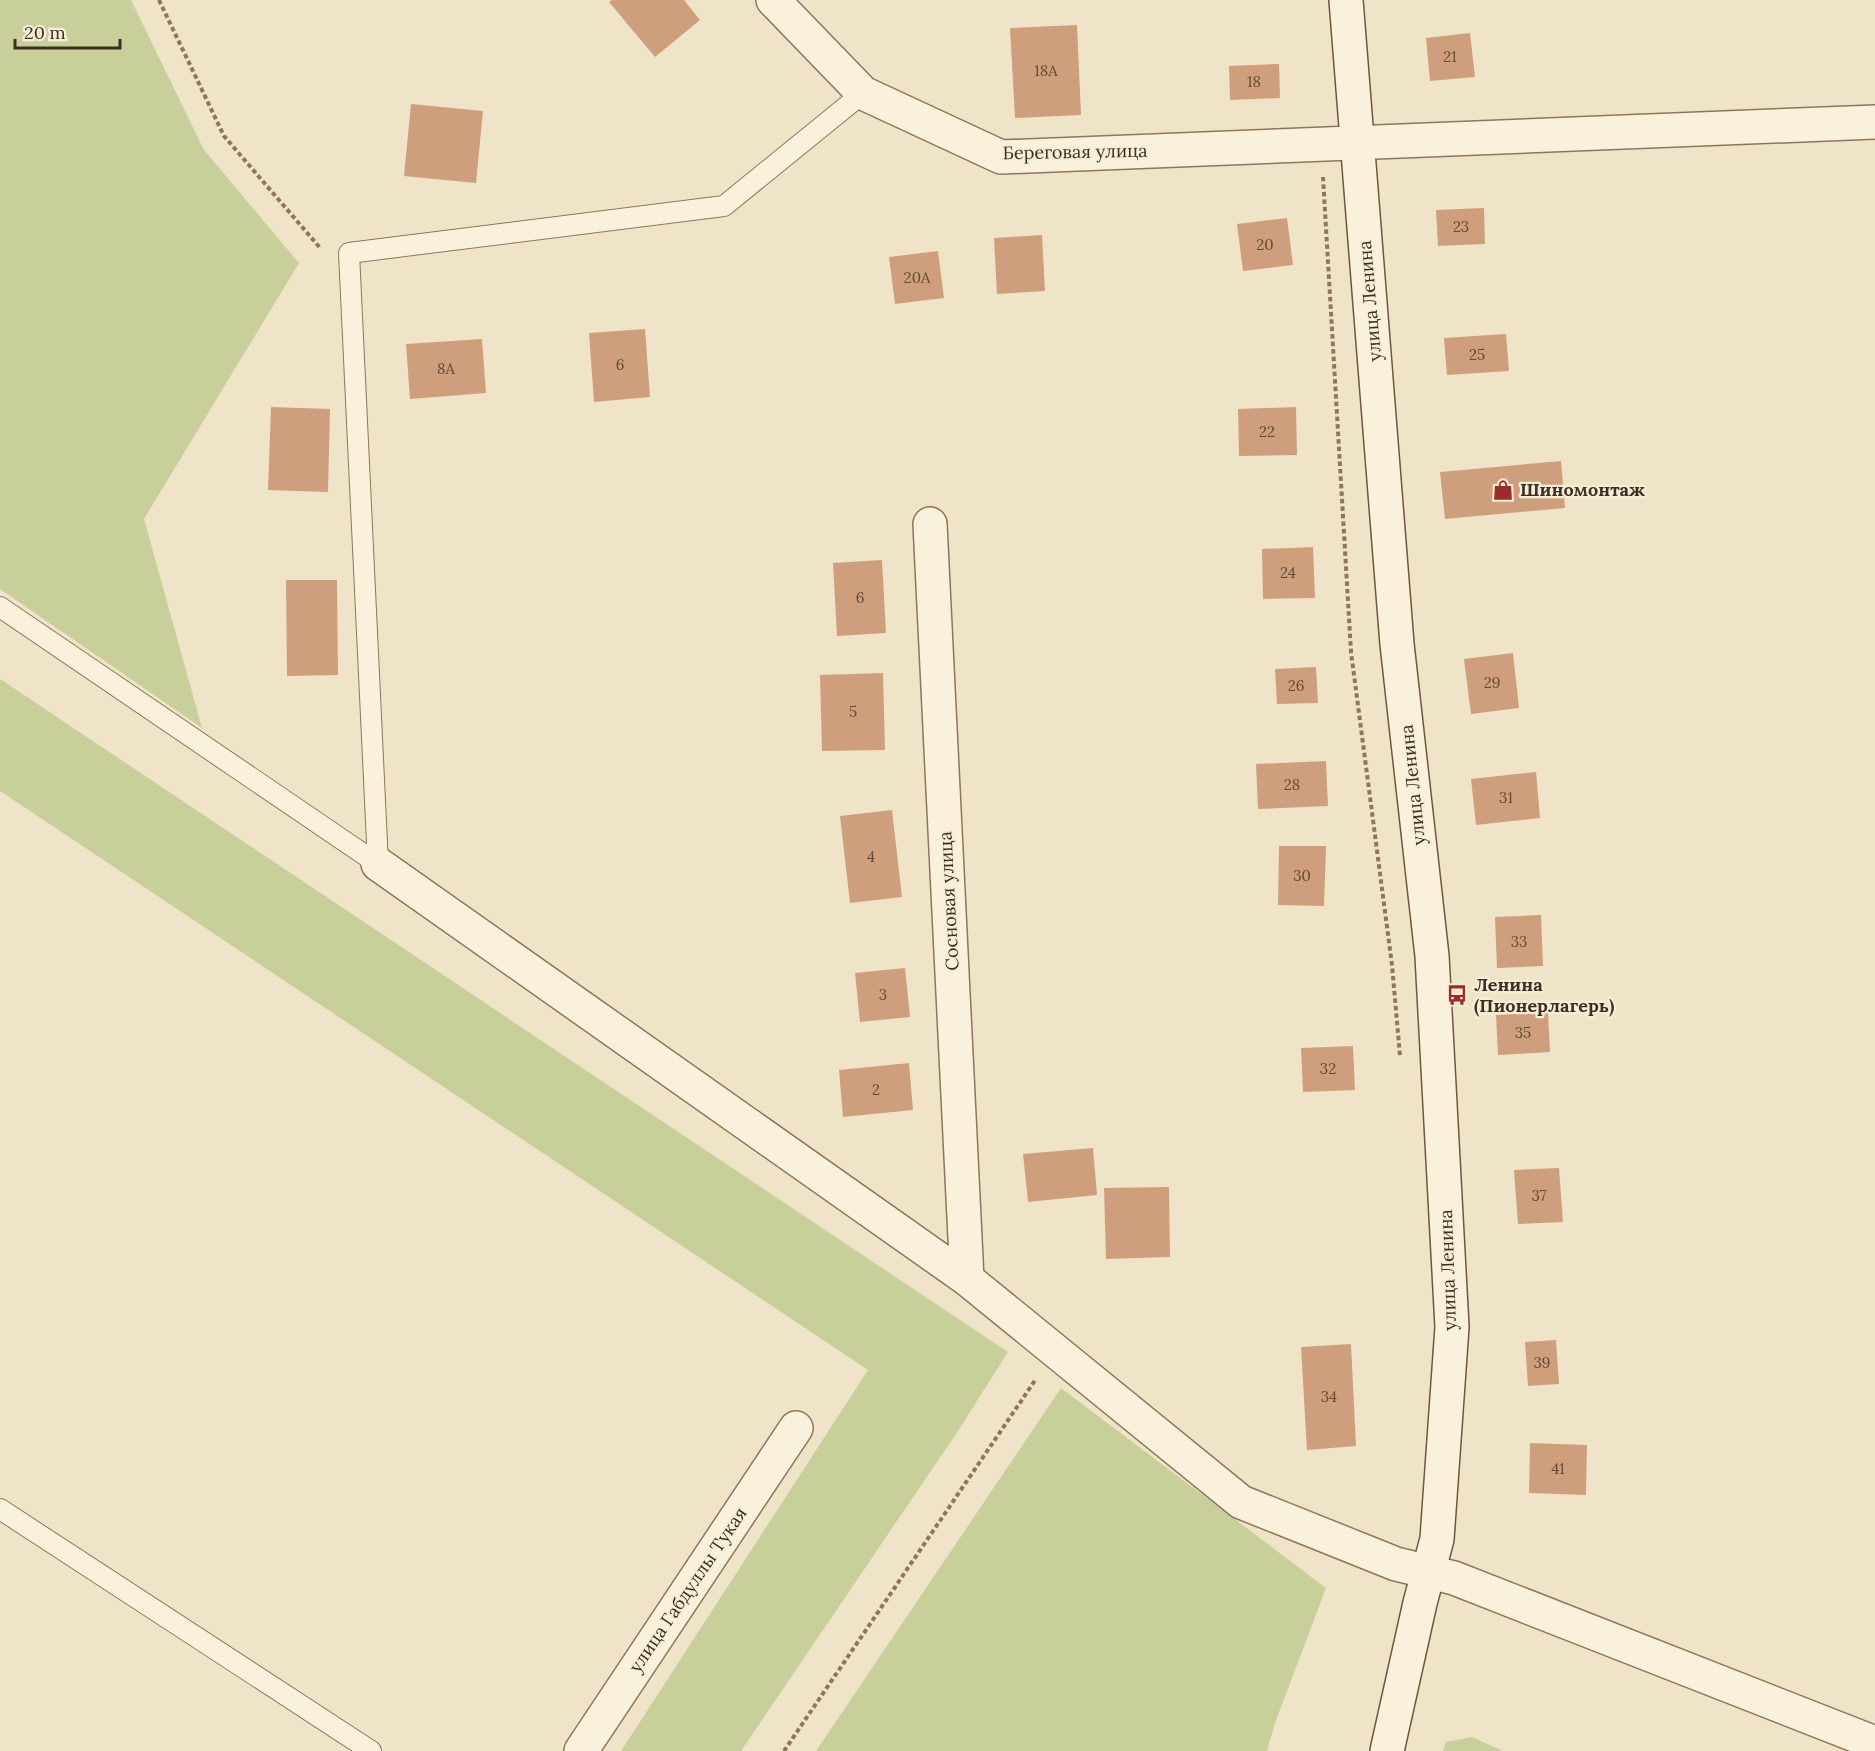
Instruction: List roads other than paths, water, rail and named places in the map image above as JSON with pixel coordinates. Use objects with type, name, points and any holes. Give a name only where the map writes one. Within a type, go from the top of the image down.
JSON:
[{"type":"street","name":"Береговая улица","points":[[773,0],[864,93],[1001,157],[1875,122]]},
{"type":"street","name":"улица Ленина","points":[[1346,0],[1397,644],[1432,956],[1452,1327],[1437,1539],[1420,1603],[1388,1751]]},
{"type":"street","name":"Сосновая улица","points":[[930,524],[967,1279]]},
{"type":"street","points":[[378,864],[967,1279],[1241,1502],[1396,1563],[1454,1578],[1875,1743]]},
{"type":"street","name":"улица Габдуллы Тукая","points":[[581,1751],[796,1428]]},
{"type":"lane","points":[[378,864],[349,253],[723,206],[864,93]]},
{"type":"lane","points":[[0,607],[378,864]]},
{"type":"lane","points":[[0,1509],[371,1751]]},
{"type":"place","name":"Шиномонтаж","points":[[1503,490]]},
{"type":"place","name":"Ленина (Пионерлагерь)","points":[[1457,995]]}]
